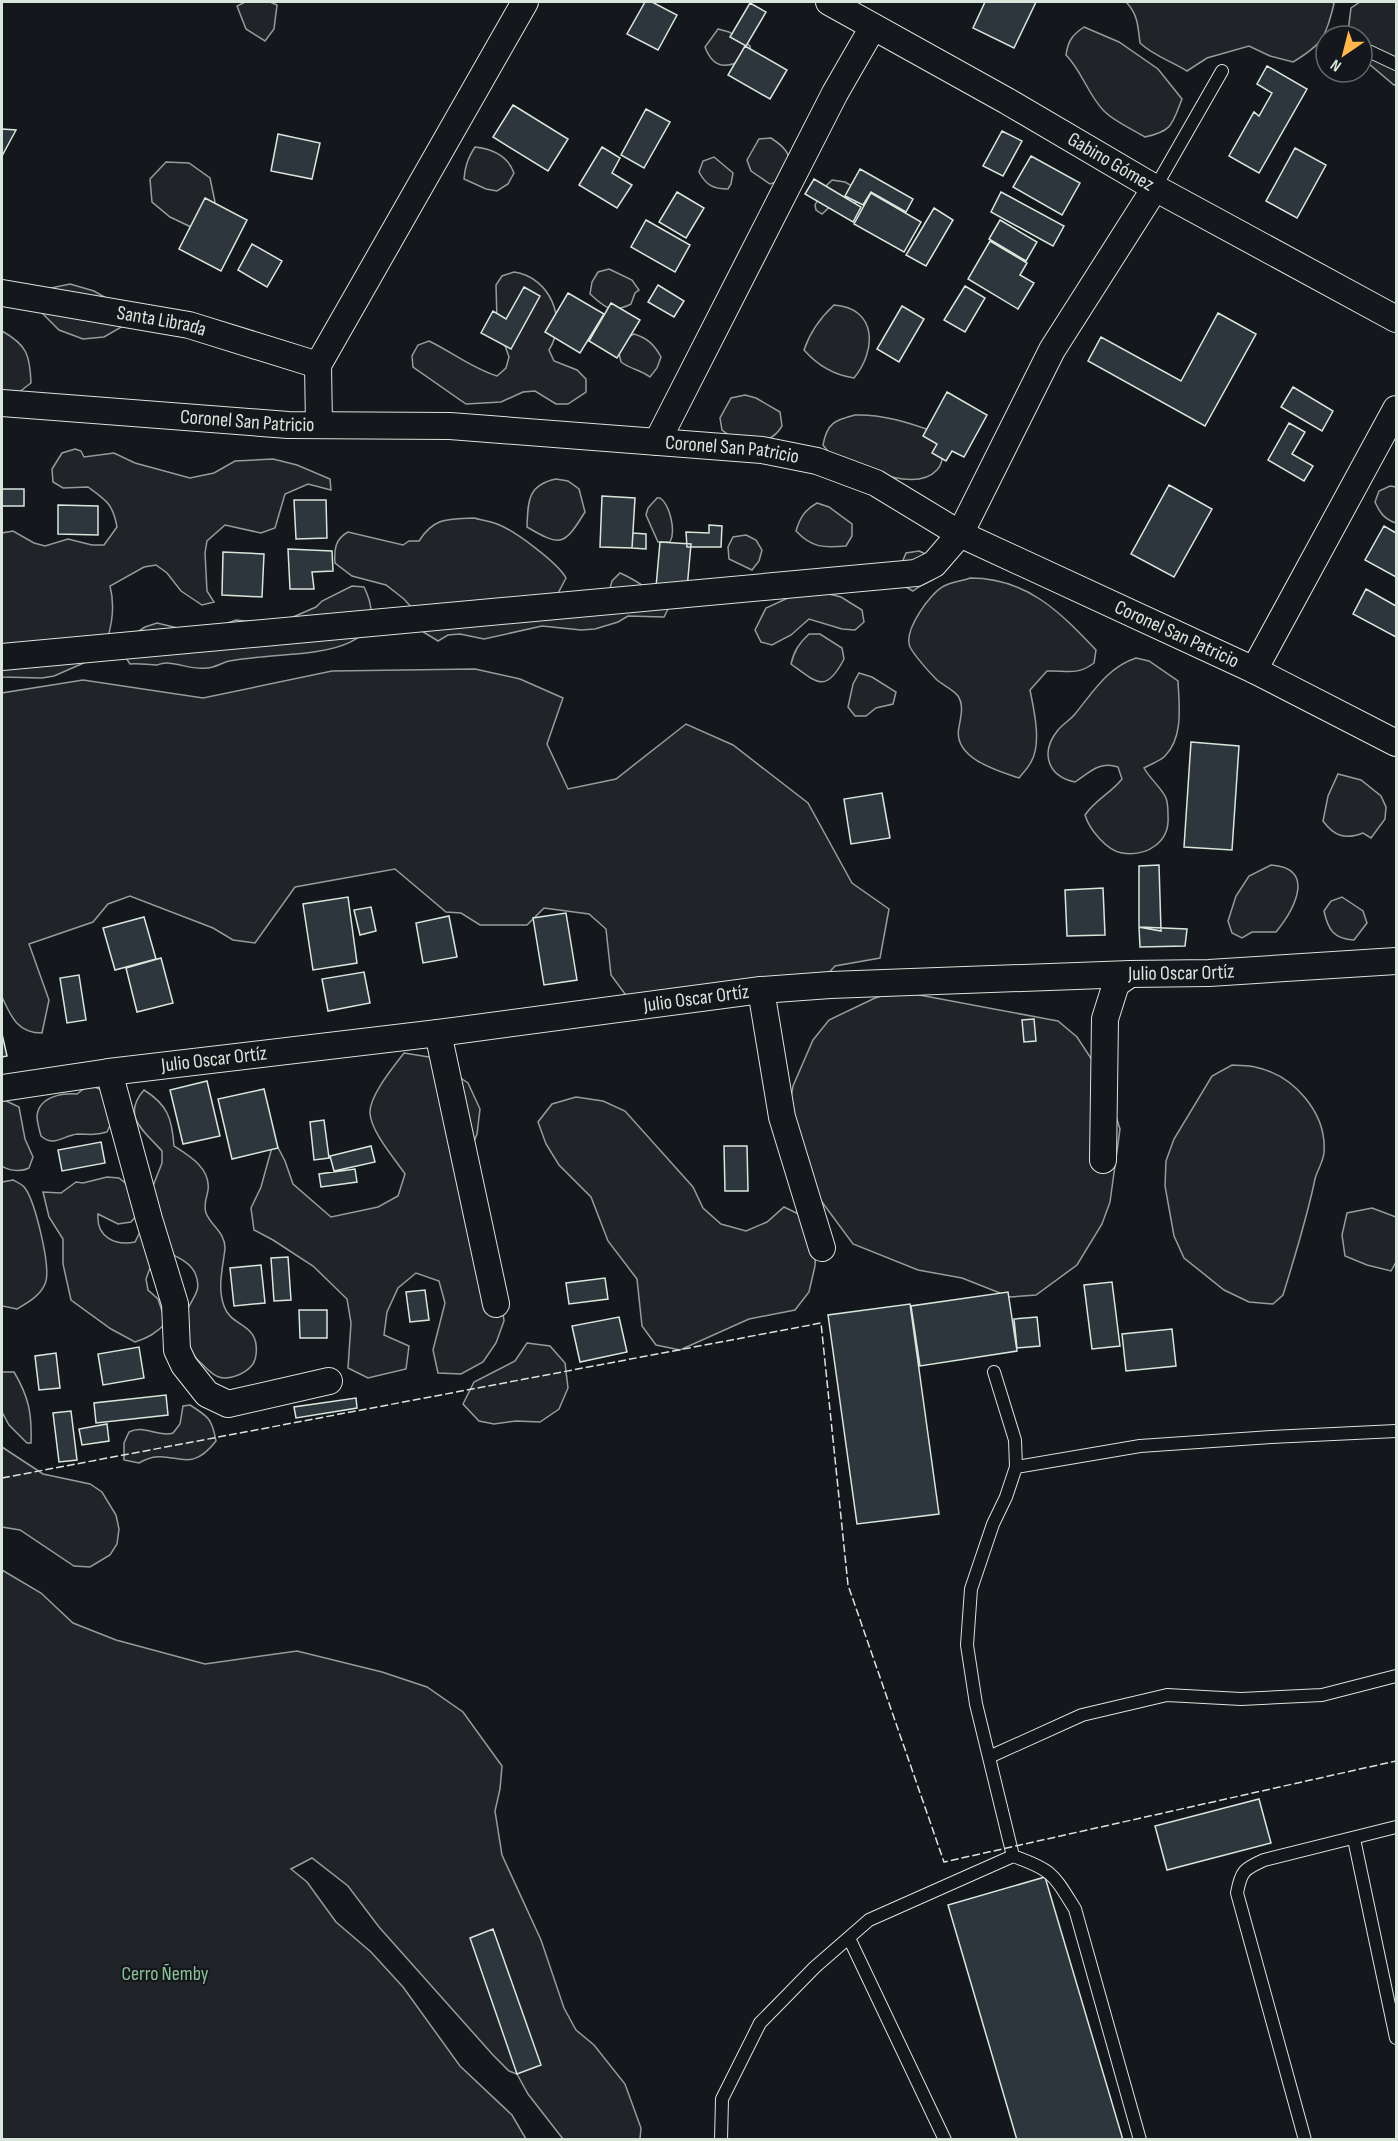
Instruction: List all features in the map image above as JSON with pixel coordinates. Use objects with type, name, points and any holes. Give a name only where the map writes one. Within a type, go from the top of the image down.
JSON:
[{"type":"street","points":[[319,425],[318,365],[525,2]]},
{"type":"street","name":"Gabino Gómez","points":[[829,2],[1007,101],[1155,188],[1396,319]]},
{"type":"street","points":[[657,442],[835,93],[873,27]]},
{"type":"street","points":[[2,657],[916,573],[934,564],[960,534],[1052,350],[1155,188]]},
{"type":"street","name":"Santa Librada","points":[[2,293],[189,325],[318,365]]},
{"type":"street","name":"Coronel San Patricio","points":[[2,404],[319,425],[450,426],[762,450],[817,461],[876,483],[960,534],[1254,670],[1396,743]]},
{"type":"street","points":[[1254,670],[1396,409]]},
{"type":"street","name":"Julio Oscar Ortíz","points":[[2,1088],[109,1072],[438,1033],[761,990],[830,985],[1130,974],[1209,974],[1396,961]]},
{"type":"street","points":[[1103,1160],[1105,1019],[1116,984],[1130,974]]},
{"type":"street","points":[[761,990],[782,1117],[822,1248]]},
{"type":"street","points":[[438,1033],[496,1304]]},
{"type":"street","points":[[109,1072],[149,1220],[175,1305],[177,1350],[184,1365],[207,1394],[228,1404],[329,1381]]},
{"type":"lane","points":[[1374,54],[1396,64]]},
{"type":"lane","points":[[1155,188],[1222,71]]},
{"type":"lane","points":[[994,1372],[1015,1440],[1016,1467],[1006,1497],[993,1524],[971,1589],[967,1645],[976,1704],[1013,1856]]},
{"type":"lane","points":[[1016,1467],[1140,1446],[1396,1431]]},
{"type":"lane","points":[[989,1757],[1082,1715],[1167,1695],[1241,1699],[1322,1695],[1396,1676]]},
{"type":"lane","points":[[1305,2139],[1237,1893],[1240,1875],[1249,1867],[1264,1860],[1396,1827]]},
{"type":"lane","points":[[1354,1839],[1396,2038]]},
{"type":"lane","points":[[721,2139],[722,2099],[759,2023],[815,1967],[869,1920],[1013,1856],[1041,1866],[1056,1878],[1075,1909],[1140,2139]]},
{"type":"lane","points":[[849,1938],[945,2139]]},
{"type":"green space","points":[[245,2],[270,2],[277,5],[274,29],[265,41],[246,29],[237,6]]},
{"type":"green space","points":[[1126,2],[1332,2],[1334,4],[1328,24],[1314,24],[1314,48],[1293,62],[1270,56],[1249,46],[1207,58],[1187,71],[1140,43],[1138,26]]},
{"type":"green space","points":[[1360,2],[1396,2],[1396,84],[1394,85],[1374,68],[1374,24],[1349,24],[1351,8]]},
{"type":"green space","points":[[1084,27],[1119,42],[1158,69],[1182,99],[1173,120],[1166,129],[1145,137],[1113,119],[1098,105],[1072,61],[1066,55],[1071,39]]},
{"type":"green space","points":[[718,29],[729,32],[750,46],[751,58],[729,65],[713,61],[705,47]]},
{"type":"green space","points":[[771,138],[788,155],[789,178],[770,184],[751,171],[747,160],[759,139]]},
{"type":"green space","points":[[475,147],[494,152],[508,162],[514,173],[508,184],[497,191],[486,189],[464,179],[467,162]]},
{"type":"green space","points":[[714,157],[733,173],[728,189],[710,185],[699,172],[703,161]]},
{"type":"green space","points":[[166,162],[189,163],[210,178],[215,202],[191,227],[170,217],[152,202],[150,179]]},
{"type":"green space","points":[[832,180],[845,182],[861,191],[858,202],[851,204],[835,202],[822,214],[816,210],[815,205],[824,188]]},
{"type":"green space","points":[[609,269],[632,280],[639,290],[635,293],[631,304],[619,309],[609,308],[590,294],[592,282],[598,272]]},
{"type":"green space","points":[[514,272],[537,282],[552,302],[557,326],[549,350],[554,361],[577,370],[586,379],[586,392],[568,404],[556,404],[535,391],[523,392],[501,402],[466,404],[413,367],[412,356],[418,345],[429,341],[488,373],[497,376],[506,368],[509,357],[497,322],[496,285],[502,276]]},
{"type":"green space","points":[[70,284],[94,291],[115,303],[125,325],[104,337],[83,339],[59,330],[42,313],[41,290]]},
{"type":"green space","points":[[834,305],[848,308],[858,314],[865,322],[869,332],[867,355],[854,378],[827,369],[804,350],[816,326]]},
{"type":"green space","points":[[2,331],[22,346],[30,365],[31,383],[10,399],[2,399]]},
{"type":"green space","points":[[634,334],[650,342],[661,357],[650,377],[621,362],[618,349],[624,339]]},
{"type":"green space","points":[[745,395],[756,398],[780,412],[782,426],[774,436],[741,444],[722,430],[720,418],[731,398]]},
{"type":"green space","points":[[855,415],[894,419],[932,431],[942,453],[940,466],[927,477],[900,479],[869,470],[830,454],[823,445],[830,427],[837,421]]},
{"type":"green space","points":[[75,449],[81,451],[84,457],[114,453],[135,463],[190,478],[214,473],[235,461],[273,459],[297,465],[330,479],[331,490],[308,484],[285,494],[275,528],[261,533],[225,525],[207,541],[205,553],[207,591],[214,602],[202,605],[181,591],[167,573],[156,565],[144,567],[110,586],[113,604],[111,622],[100,656],[54,676],[2,677],[2,533],[13,531],[34,543],[45,546],[68,539],[92,545],[104,545],[117,527],[108,503],[88,487],[63,488],[53,482],[52,469],[62,453]]},
{"type":"green space","points":[[556,479],[568,481],[579,489],[585,512],[572,532],[561,540],[547,538],[527,527],[529,502],[534,490]]},
{"type":"green space","points":[[1390,486],[1396,487],[1396,523],[1383,515],[1375,502],[1379,491]]},
{"type":"green space","points":[[657,498],[664,501],[669,512],[672,525],[670,542],[658,542],[646,515],[648,508]]},
{"type":"green space","points":[[817,503],[829,507],[852,524],[852,536],[846,546],[819,546],[807,541],[796,531],[804,514]]},
{"type":"green space","points":[[474,518],[505,527],[554,564],[566,578],[555,599],[609,592],[612,581],[620,573],[646,588],[669,607],[664,617],[628,616],[618,622],[595,629],[542,626],[484,639],[460,634],[448,635],[438,641],[417,628],[412,608],[386,585],[352,576],[335,563],[336,545],[340,538],[348,532],[403,545],[409,541],[419,541],[436,523]]},
{"type":"green space","points":[[746,535],[756,540],[762,550],[759,561],[752,570],[729,559],[728,547],[733,537]]},
{"type":"green space","points":[[919,551],[942,561],[943,573],[913,591],[902,585],[897,575],[906,553]]},
{"type":"green space","points":[[970,578],[1009,584],[1041,600],[1069,623],[1096,650],[1094,663],[1088,667],[1071,672],[1047,671],[1030,690],[1036,727],[1036,746],[1031,762],[1019,778],[978,762],[962,747],[959,738],[962,711],[960,699],[933,676],[910,647],[910,632],[925,604],[944,586]]},
{"type":"green space","points":[[352,586],[364,587],[371,610],[368,626],[357,638],[341,646],[299,654],[237,660],[201,668],[171,663],[130,664],[124,655],[134,634],[157,623],[182,629],[219,626],[236,620],[277,624],[316,607],[322,601]]},
{"type":"green space","points":[[813,590],[841,597],[862,610],[864,622],[855,630],[842,629],[809,619],[791,635],[772,645],[761,642],[755,630],[766,608],[801,592]]},
{"type":"green space","points":[[809,634],[820,634],[842,648],[844,659],[838,670],[826,681],[814,680],[791,664],[797,648]]},
{"type":"green space","points":[[1136,658],[1149,661],[1178,681],[1179,720],[1171,748],[1163,758],[1144,768],[1167,800],[1168,825],[1161,840],[1155,846],[1140,853],[1131,854],[1116,851],[1105,844],[1095,833],[1085,815],[1122,779],[1118,767],[1100,766],[1075,782],[1065,779],[1053,769],[1048,755],[1052,738],[1102,681],[1117,667]]},
{"type":"green space","points":[[475,669],[520,679],[563,698],[547,744],[568,789],[616,779],[686,724],[733,745],[808,803],[852,883],[889,909],[880,958],[835,966],[825,977],[644,1007],[625,994],[611,975],[606,929],[589,914],[544,908],[527,925],[480,925],[461,913],[446,912],[395,869],[295,887],[255,943],[233,940],[213,928],[130,896],[108,904],[93,922],[29,944],[49,1000],[42,1033],[21,1027],[12,1017],[2,997],[2,693],[83,680],[203,698],[332,671]]},
{"type":"green space","points":[[859,673],[872,677],[896,692],[893,704],[876,708],[866,716],[855,716],[848,707],[853,684]]},
{"type":"green space","points":[[1338,774],[1361,780],[1381,796],[1386,807],[1385,819],[1371,838],[1363,833],[1351,836],[1340,835],[1331,830],[1323,821],[1328,796]]},
{"type":"green space","points":[[1271,865],[1285,868],[1294,874],[1298,882],[1298,891],[1294,902],[1276,932],[1252,932],[1242,938],[1232,933],[1228,921],[1236,896],[1249,876]]},
{"type":"green space","points":[[1342,897],[1363,911],[1367,923],[1354,940],[1341,938],[1333,932],[1324,911],[1331,901]]},
{"type":"green space","points":[[898,991],[1058,1021],[1077,1037],[1104,1078],[1120,1129],[1110,1202],[1102,1224],[1077,1265],[1036,1295],[1010,1297],[962,1278],[918,1270],[853,1244],[805,1179],[785,1135],[793,1086],[813,1040],[829,1020],[875,998]]},
{"type":"green space","points":[[404,1053],[429,1057],[468,1083],[480,1109],[477,1134],[468,1156],[501,1297],[504,1321],[496,1343],[483,1362],[461,1374],[438,1373],[433,1350],[445,1303],[439,1281],[416,1273],[398,1288],[387,1312],[384,1335],[409,1346],[406,1369],[368,1378],[348,1368],[351,1323],[347,1299],[313,1266],[254,1230],[251,1208],[261,1187],[274,1140],[293,1184],[331,1217],[378,1207],[398,1196],[405,1174],[379,1137],[370,1113],[373,1098]]},
{"type":"green space","points":[[1232,1065],[1252,1066],[1269,1071],[1295,1087],[1314,1110],[1323,1138],[1324,1153],[1315,1179],[1305,1223],[1283,1295],[1273,1304],[1249,1302],[1224,1290],[1184,1258],[1174,1236],[1165,1186],[1166,1161],[1174,1139],[1212,1076]]},
{"type":"green space","points":[[92,1086],[104,1091],[112,1121],[107,1132],[78,1134],[55,1141],[41,1136],[37,1116],[42,1104],[52,1097],[77,1094],[86,1087]]},
{"type":"green space","points":[[144,1090],[164,1107],[170,1120],[174,1146],[203,1169],[208,1182],[205,1210],[223,1238],[225,1248],[221,1285],[224,1306],[233,1318],[249,1331],[256,1344],[253,1364],[236,1376],[223,1378],[216,1376],[198,1360],[192,1351],[187,1336],[186,1319],[197,1291],[197,1280],[190,1266],[167,1252],[150,1268],[146,1279],[148,1290],[158,1299],[166,1323],[148,1337],[135,1342],[111,1329],[71,1300],[63,1264],[63,1239],[49,1217],[43,1192],[61,1193],[76,1182],[83,1183],[107,1177],[119,1178],[129,1186],[136,1216],[131,1222],[118,1224],[98,1214],[98,1222],[100,1229],[108,1238],[121,1243],[135,1242],[146,1220],[149,1196],[162,1163],[162,1151],[142,1130],[135,1115],[137,1099]]},
{"type":"green space","points":[[576,1097],[603,1101],[625,1111],[693,1187],[703,1208],[721,1224],[746,1231],[767,1222],[784,1207],[807,1218],[816,1242],[815,1266],[809,1292],[795,1310],[749,1319],[680,1350],[656,1345],[642,1326],[637,1279],[608,1241],[591,1197],[559,1165],[546,1144],[538,1122],[552,1104]]},
{"type":"green space","points":[[2,1099],[19,1107],[25,1139],[33,1157],[29,1168],[11,1170],[2,1166]]},
{"type":"green space","points":[[13,1180],[24,1187],[33,1207],[41,1236],[47,1276],[40,1292],[17,1309],[2,1306],[2,1182]]},
{"type":"green space","points":[[1372,1208],[1396,1217],[1396,1262],[1391,1271],[1345,1256],[1342,1235],[1347,1213]]},
{"type":"green space","points":[[527,1343],[550,1346],[565,1363],[568,1388],[559,1409],[540,1422],[516,1421],[494,1424],[479,1421],[463,1404],[474,1382],[515,1361]]},
{"type":"green space","points":[[2,1372],[14,1372],[23,1390],[30,1414],[31,1443],[27,1443],[9,1425],[2,1412]]},
{"type":"green space","points":[[190,1405],[206,1416],[213,1428],[216,1441],[205,1452],[196,1458],[187,1460],[161,1457],[139,1463],[124,1460],[124,1443],[129,1432],[140,1429],[162,1434],[173,1433],[180,1424],[183,1406]]},
{"type":"green space","points":[[2,1447],[43,1474],[90,1484],[102,1492],[116,1515],[119,1529],[117,1544],[110,1555],[90,1567],[74,1566],[20,1530],[2,1527]]},
{"type":"green space","name":"Cerro Ñemby","points":[[2,1570],[41,1593],[73,1623],[116,1640],[205,1664],[297,1651],[382,1672],[427,1687],[463,1712],[502,1766],[495,1811],[502,1855],[541,1940],[564,2008],[576,2030],[594,2045],[625,2084],[641,2128],[640,2139],[563,2139],[528,2094],[517,2074],[509,2071],[493,2055],[379,1927],[348,1886],[312,1858],[291,1869],[307,1882],[336,1922],[371,1952],[403,1987],[460,2066],[512,2115],[526,2139],[2,2139]]},
{"type":"building","points":[[645,2],[652,2],[677,15],[658,50],[627,34]]},
{"type":"building","points":[[985,2],[1036,2],[1014,48],[973,28]]},
{"type":"building","points":[[750,3],[766,12],[746,46],[730,37]]},
{"type":"building","points":[[745,46],[787,70],[770,99],[728,75]]},
{"type":"building","points":[[1267,66],[1307,89],[1259,173],[1229,156],[1254,112],[1259,116],[1272,93],[1257,84]]},
{"type":"building","points":[[513,105],[568,139],[548,171],[493,137]]},
{"type":"building","points":[[646,109],[670,122],[644,168],[621,155]]},
{"type":"building","points":[[2,129],[16,130],[2,156]]},
{"type":"building","points":[[1002,131],[1022,141],[1003,176],[983,166]]},
{"type":"building","points":[[278,134],[320,143],[312,179],[271,171]]},
{"type":"building","points":[[602,147],[620,158],[612,173],[632,185],[617,208],[579,185]]},
{"type":"building","points":[[1295,148],[1326,165],[1297,218],[1266,201]]},
{"type":"building","points":[[1031,156],[1080,183],[1062,215],[1013,187]]},
{"type":"building","points":[[860,169],[913,199],[906,212],[871,192],[863,205],[845,196]]},
{"type":"building","points":[[814,179],[861,207],[853,222],[805,194]]},
{"type":"building","points":[[677,192],[704,208],[686,238],[659,222]]},
{"type":"building","points":[[1001,192],[1064,226],[1053,246],[991,212]]},
{"type":"building","points":[[871,193],[921,222],[904,252],[854,224]]},
{"type":"building","points":[[205,198],[247,220],[221,271],[179,249]]},
{"type":"building","points":[[934,208],[953,220],[926,266],[906,255]]},
{"type":"building","points":[[646,220],[690,245],[675,272],[631,247]]},
{"type":"building","points":[[1000,220],[1037,242],[1026,261],[989,239]]},
{"type":"building","points":[[990,241],[1027,263],[1020,275],[1034,283],[1018,309],[968,279]]},
{"type":"building","points":[[252,244],[282,261],[267,287],[238,270]]},
{"type":"building","points":[[658,285],[684,301],[674,317],[648,302]]},
{"type":"building","points":[[965,286],[985,298],[965,332],[944,320]]},
{"type":"building","points":[[524,287],[540,296],[511,349],[481,333],[493,311],[506,319]]},
{"type":"building","points":[[568,293],[604,314],[580,353],[545,332]]},
{"type":"building","points":[[611,303],[640,320],[617,358],[589,341]]},
{"type":"building","points":[[902,306],[924,319],[899,362],[877,349]]},
{"type":"building","points":[[1218,313],[1256,334],[1205,426],[1088,361],[1101,337],[1181,381]]},
{"type":"building","points":[[1293,387],[1333,411],[1322,431],[1281,407]]},
{"type":"building","points":[[947,392],[987,415],[964,457],[952,451],[946,461],[932,453],[937,444],[923,436]]},
{"type":"building","points":[[1289,423],[1305,432],[1292,454],[1313,466],[1304,481],[1268,460]]},
{"type":"building","points":[[1169,485],[1212,509],[1174,577],[1131,554]]},
{"type":"building","points":[[2,489],[24,489],[24,506],[2,506]]},
{"type":"building","points":[[602,496],[635,498],[632,548],[600,547]]},
{"type":"building","points":[[294,500],[326,500],[327,538],[296,539]]},
{"type":"building","points":[[58,505],[98,506],[98,535],[58,534]]},
{"type":"building","points":[[709,525],[722,526],[721,547],[687,547],[686,532],[709,533]]},
{"type":"building","points":[[1384,526],[1396,533],[1396,577],[1365,560]]},
{"type":"building","points":[[633,533],[646,534],[646,549],[632,548]]},
{"type":"building","points":[[660,542],[691,544],[687,589],[656,587]]},
{"type":"building","points":[[288,549],[332,551],[333,571],[312,572],[314,589],[290,589]]},
{"type":"building","points":[[223,552],[264,554],[262,597],[222,595]]},
{"type":"building","points":[[1366,589],[1396,606],[1396,637],[1353,614]]},
{"type":"building","points":[[1191,742],[1239,746],[1232,850],[1184,847]]},
{"type":"building","points":[[882,793],[890,838],[851,844],[844,799]]},
{"type":"building","points":[[1159,865],[1161,931],[1139,927],[1139,866]]},
{"type":"building","points":[[1103,888],[1105,935],[1067,936],[1065,890]]},
{"type":"building","points":[[348,897],[357,963],[313,970],[303,904]]},
{"type":"building","points":[[371,907],[376,931],[360,935],[354,910]]},
{"type":"building","points":[[566,913],[577,980],[544,985],[533,918]]},
{"type":"building","points":[[449,916],[457,957],[423,963],[416,923]]},
{"type":"building","points":[[144,917],[156,959],[115,970],[103,928]]},
{"type":"building","points":[[1139,927],[1187,929],[1185,946],[1140,947]]},
{"type":"building","points":[[161,958],[173,1003],[137,1012],[126,968]]},
{"type":"building","points":[[364,972],[370,1003],[328,1011],[322,979]]},
{"type":"building","points":[[79,975],[86,1020],[67,1023],[60,978]]},
{"type":"building","points":[[1034,1019],[1036,1041],[1024,1042],[1022,1020]]},
{"type":"building","points":[[2,1034],[7,1056],[2,1057]]},
{"type":"building","points":[[207,1081],[220,1136],[183,1144],[170,1090]]},
{"type":"building","points":[[264,1089],[278,1148],[232,1159],[218,1099]]},
{"type":"building","points":[[324,1120],[329,1158],[314,1160],[310,1122]]},
{"type":"building","points":[[101,1142],[105,1163],[62,1171],[58,1150]]},
{"type":"building","points":[[371,1146],[375,1162],[334,1171],[330,1156]]},
{"type":"building","points":[[724,1146],[747,1146],[748,1191],[725,1191]]},
{"type":"building","points":[[355,1169],[357,1182],[321,1187],[319,1174]]},
{"type":"building","points":[[288,1257],[291,1300],[274,1301],[271,1258]]},
{"type":"building","points":[[261,1265],[265,1303],[234,1306],[230,1268]]},
{"type":"building","points":[[605,1278],[608,1299],[569,1304],[566,1283]]},
{"type":"building","points":[[1112,1282],[1120,1346],[1092,1349],[1084,1285]]},
{"type":"building","points":[[425,1290],[429,1320],[410,1322],[406,1292]]},
{"type":"building","points":[[1008,1292],[1017,1351],[920,1366],[911,1306]]},
{"type":"building","points":[[910,1304],[939,1514],[857,1524],[828,1315]]},
{"type":"building","points":[[299,1310],[327,1310],[327,1338],[300,1338]]},
{"type":"building","points":[[619,1317],[627,1352],[580,1362],[572,1326]]},
{"type":"building","points":[[1037,1317],[1040,1346],[1017,1348],[1014,1319]]},
{"type":"building","points":[[1172,1329],[1176,1366],[1126,1371],[1122,1334]]},
{"type":"building","points":[[139,1347],[144,1378],[103,1385],[98,1354]]},
{"type":"building","points":[[56,1353],[60,1388],[39,1390],[35,1356]]},
{"type":"building","points":[[166,1395],[168,1415],[96,1423],[94,1403]]},
{"type":"building","points":[[356,1398],[357,1408],[296,1418],[294,1407]]},
{"type":"building","points":[[71,1411],[77,1460],[59,1462],[53,1413]]},
{"type":"building","points":[[107,1424],[109,1441],[82,1445],[79,1429]]},
{"type":"building","points":[[1259,1799],[1271,1843],[1167,1870],[1155,1826]]},
{"type":"building","points":[[1045,1877],[1123,2140],[1017,2140],[948,1905]]},
{"type":"building","points":[[493,1929],[541,2065],[517,2074],[470,1938]]},
{"type":"fence","points":[[2,1478],[821,1323],[848,1585],[944,1862],[1396,1761]]}]
